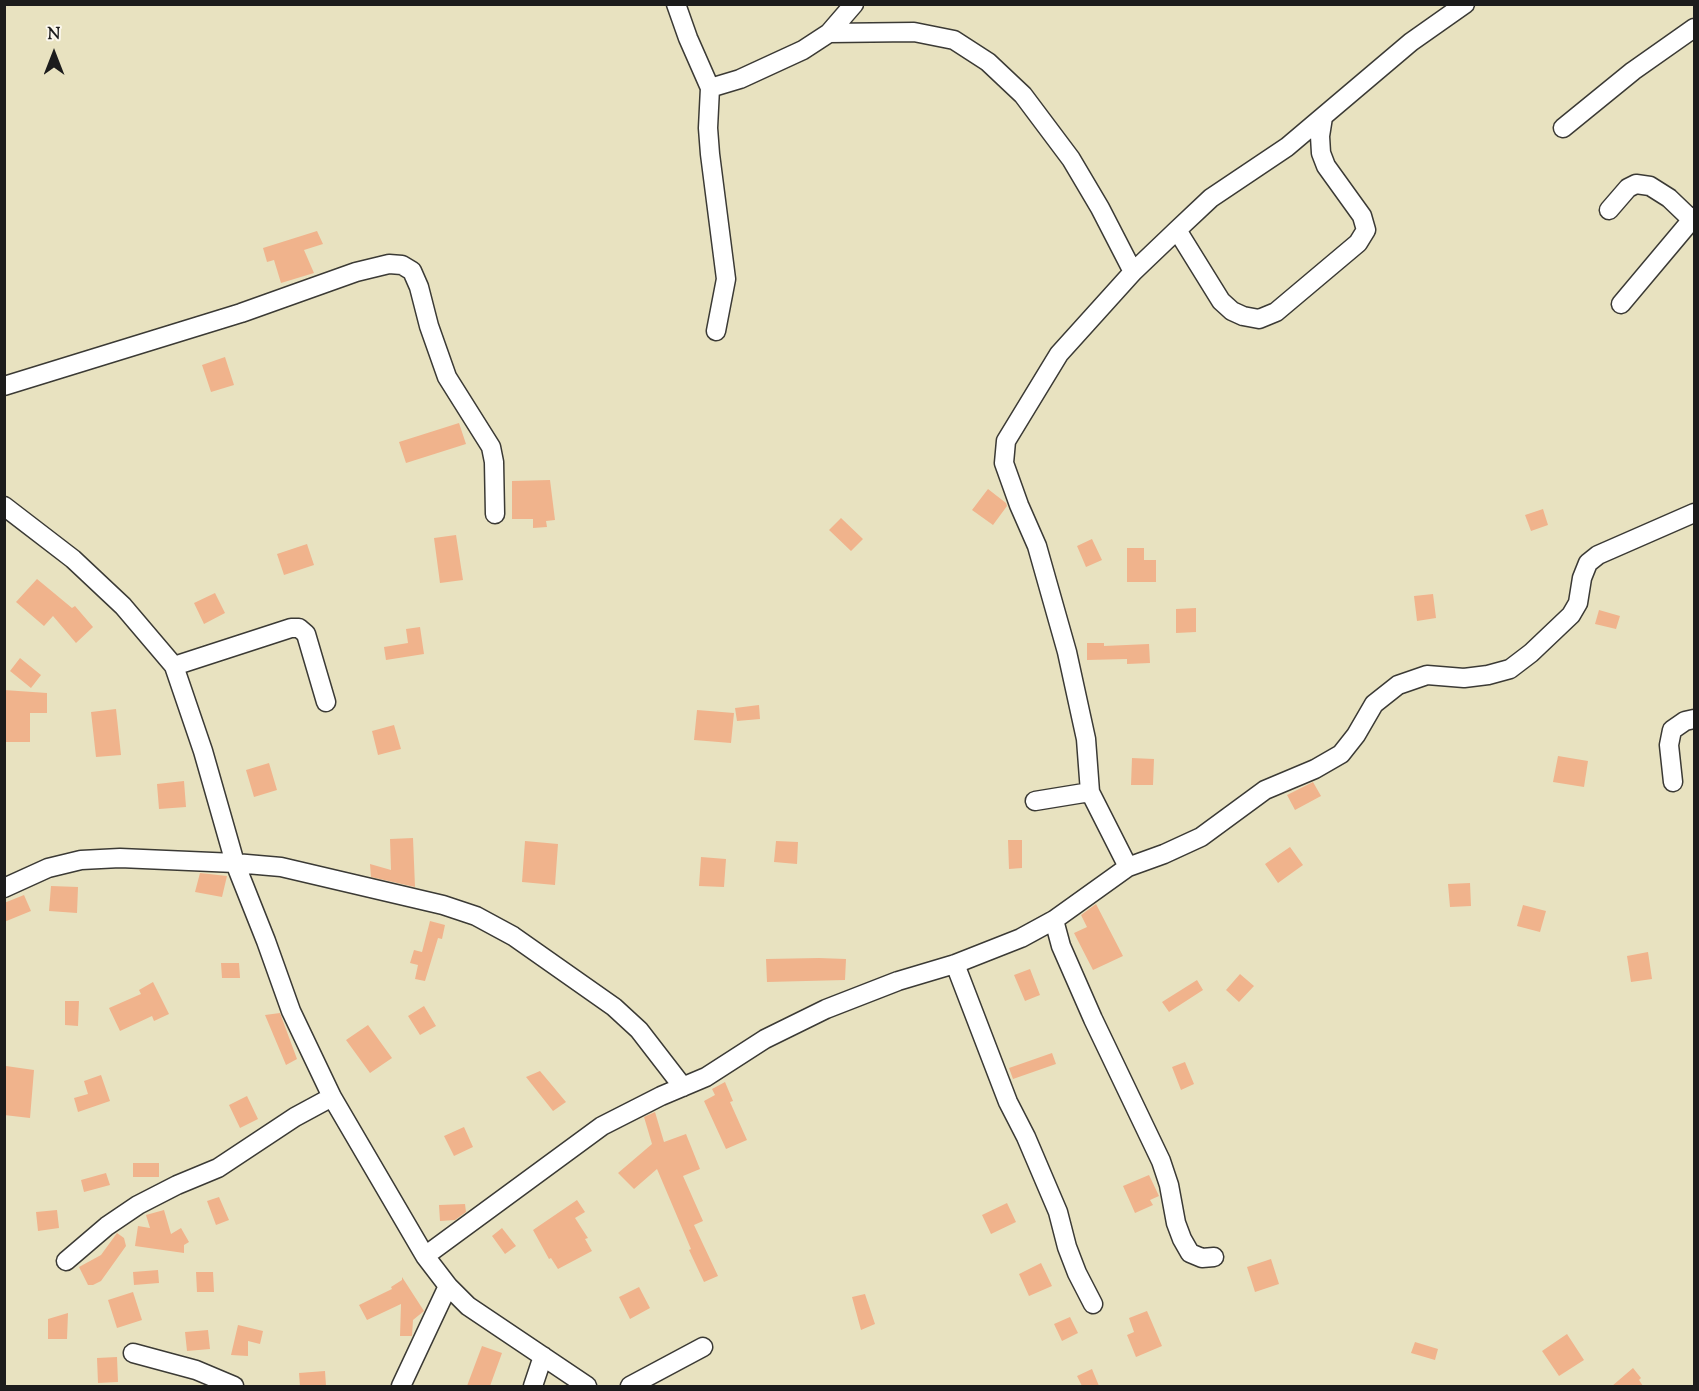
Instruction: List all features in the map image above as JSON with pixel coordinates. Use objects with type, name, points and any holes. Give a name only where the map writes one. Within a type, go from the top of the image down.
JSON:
[{"type":"street","points":[[676,4],[710,88],[708,128],[710,154],[726,279],[716,331]]},
{"type":"street","points":[[710,88],[740,79],[803,50],[829,33],[854,4]]},
{"type":"street","points":[[1128,867],[1090,792],[1086,739],[1067,652],[1037,546],[1004,463],[1006,441],[1059,354],[1132,272],[1211,198],[1287,147],[1412,42],[1465,4]]},
{"type":"street","points":[[1563,128],[1633,71],[1695,28]]},
{"type":"street","points":[[829,33],[914,32],[954,40],[988,62],[1023,95],[1071,159],[1100,208],[1132,272]]},
{"type":"street","points":[[1177,230],[1221,301],[1232,311],[1259,319],[1276,312],[1358,243],[1366,230],[1362,216],[1326,166],[1321,153],[1320,136],[1323,117]]},
{"type":"street","points":[[1609,210],[1628,188],[1636,184],[1650,186],[1669,198],[1693,219],[1621,304]]},
{"type":"street","points":[[4,386],[241,313],[356,272],[390,264],[402,265],[412,271],[447,377],[491,447],[494,462],[495,514]]},
{"type":"street","points":[[4,506],[72,559],[123,606],[174,666],[203,751],[235,863],[291,1011],[332,1096],[425,1256],[448,1286],[468,1306],[587,1386]]},
{"type":"street","points":[[425,1256],[602,1126],[661,1095],[706,1077],[765,1039],[826,1009],[1021,938],[1054,920],[1128,867],[1201,837],[1265,790],[1315,769],[1341,754],[1356,735],[1374,704],[1398,685],[1427,675],[1464,678],[1510,669],[1531,653],[1571,615],[1578,603],[1582,578],[1588,563],[1598,555],[1695,513]]},
{"type":"street","points":[[174,666],[291,628],[299,628],[306,634],[326,702]]},
{"type":"street","points":[[1673,782],[1669,745],[1672,730],[1685,721],[1695,719]]},
{"type":"street","points":[[1035,801],[1090,792]]},
{"type":"street","points":[[4,888],[48,868],[81,860],[120,858],[281,867],[443,905],[476,916],[513,936],[614,1007],[639,1030],[683,1087]]},
{"type":"street","points":[[1054,920],[1061,946],[1161,1161],[1182,1239],[1190,1253],[1202,1258],[1214,1257]]},
{"type":"street","points":[[954,964],[1008,1102],[1026,1137],[1058,1212],[1067,1247],[1077,1273],[1093,1304]]},
{"type":"street","points":[[66,1261],[108,1226],[138,1205],[218,1168],[295,1116],[332,1096]]},
{"type":"street","points":[[401,1386],[448,1286]]},
{"type":"street","points":[[630,1386],[703,1347]]},
{"type":"street","points":[[133,1353],[196,1370],[234,1386]]},
{"type":"street","points":[[533,1386],[543,1356]]},
{"type":"building","points":[[317,231],[323,244],[304,250],[314,273],[281,283],[274,260],[267,262],[263,248]]},
{"type":"building","points":[[225,357],[234,385],[211,392],[202,365]]},
{"type":"building","points":[[459,423],[466,444],[406,463],[399,442]]},
{"type":"building","points":[[550,480],[555,520],[546,521],[547,527],[533,528],[533,519],[512,519],[512,481]]},
{"type":"building","points":[[988,489],[1007,506],[993,525],[972,510]]},
{"type":"building","points":[[1543,509],[1548,525],[1531,531],[1525,515]]},
{"type":"building","points":[[841,518],[863,539],[851,551],[829,530]]},
{"type":"building","points":[[456,535],[463,580],[440,583],[434,538]]},
{"type":"building","points":[[1092,539],[1102,560],[1086,567],[1077,546]]},
{"type":"building","points":[[307,544],[314,565],[284,575],[277,554]]},
{"type":"building","points":[[1127,548],[1144,548],[1144,560],[1156,560],[1156,582],[1127,582]]},
{"type":"building","points":[[37,579],[72,608],[75,606],[93,627],[76,643],[53,616],[44,626],[16,602]]},
{"type":"building","points":[[215,593],[225,613],[204,624],[194,603]]},
{"type":"building","points":[[1433,594],[1436,618],[1417,621],[1414,596]]},
{"type":"building","points":[[1196,608],[1196,632],[1176,633],[1176,609]]},
{"type":"building","points":[[1599,610],[1620,616],[1616,629],[1595,624]]},
{"type":"building","points":[[420,627],[424,654],[386,660],[384,647],[408,643],[406,629]]},
{"type":"building","points":[[1087,643],[1104,643],[1104,646],[1149,644],[1150,663],[1127,664],[1127,659],[1087,660]]},
{"type":"building","points":[[20,658],[41,675],[31,688],[10,671]]},
{"type":"building","points":[[4,690],[47,693],[47,713],[30,713],[30,742],[4,742]]},
{"type":"building","points":[[759,705],[760,719],[737,721],[735,708]]},
{"type":"building","points":[[116,709],[121,755],[96,757],[91,712]]},
{"type":"building","points":[[697,710],[734,713],[731,743],[694,740]]},
{"type":"building","points":[[394,725],[401,749],[378,755],[372,731]]},
{"type":"building","points":[[1558,756],[1588,761],[1584,787],[1553,782]]},
{"type":"building","points":[[1132,758],[1154,759],[1153,785],[1131,785]]},
{"type":"building","points":[[269,763],[277,790],[254,797],[246,770]]},
{"type":"building","points":[[184,781],[186,807],[159,809],[157,784]]},
{"type":"building","points":[[1313,782],[1321,796],[1295,810],[1287,795]]},
{"type":"building","points":[[413,838],[415,887],[371,877],[370,864],[391,870],[390,839]]},
{"type":"building","points":[[1008,840],[1022,840],[1022,868],[1009,869]]},
{"type":"building","points":[[525,841],[558,844],[555,885],[522,882]]},
{"type":"building","points":[[776,841],[798,842],[797,864],[774,862]]},
{"type":"building","points":[[1290,847],[1303,865],[1278,883],[1265,864]]},
{"type":"building","points":[[701,857],[726,859],[724,887],[699,886]]},
{"type":"building","points":[[200,873],[227,876],[222,897],[195,892]]},
{"type":"building","points":[[1470,883],[1471,906],[1450,907],[1448,884]]},
{"type":"building","points":[[51,886],[78,887],[77,913],[49,911]]},
{"type":"building","points":[[24,895],[31,911],[4,922],[4,903]]},
{"type":"building","points":[[1096,904],[1123,956],[1093,970],[1074,933],[1087,927],[1081,915]]},
{"type":"building","points":[[1523,905],[1546,911],[1540,932],[1517,926]]},
{"type":"building","points":[[430,921],[445,925],[442,939],[438,938],[425,981],[415,979],[418,965],[410,963],[414,950],[422,952]]},
{"type":"building","points":[[1648,952],[1652,979],[1631,982],[1627,956]]},
{"type":"building","points":[[766,959],[846,959],[845,980],[767,982]]},
{"type":"building","points":[[221,963],[239,963],[240,978],[222,978]]},
{"type":"building","points":[[1030,969],[1040,995],[1025,1001],[1014,975]]},
{"type":"building","points":[[1240,974],[1254,986],[1239,1002],[1226,990]]},
{"type":"building","points":[[1197,980],[1203,990],[1169,1012],[1162,1002]]},
{"type":"building","points":[[153,982],[169,1014],[154,1021],[152,1016],[120,1031],[109,1008],[141,994],[139,990]]},
{"type":"building","points":[[65,1001],[79,1001],[78,1026],[65,1025]]},
{"type":"building","points":[[424,1006],[436,1026],[420,1035],[408,1016]]},
{"type":"building","points":[[280,1013],[297,1059],[286,1065],[265,1015]]},
{"type":"building","points":[[368,1025],[392,1058],[370,1073],[346,1040]]},
{"type":"building","points":[[1052,1053],[1056,1064],[1013,1079],[1009,1068]]},
{"type":"building","points":[[1185,1062],[1194,1084],[1181,1090],[1172,1067]]},
{"type":"building","points":[[6,1066],[34,1070],[30,1118],[4,1115]]},
{"type":"building","points":[[540,1071],[566,1102],[553,1111],[526,1077]]},
{"type":"building","points":[[101,1075],[110,1101],[78,1112],[74,1098],[88,1094],[84,1081]]},
{"type":"building","points":[[725,1082],[733,1101],[730,1102],[747,1140],[726,1149],[704,1101],[715,1095],[712,1089]]},
{"type":"building","points":[[247,1096],[258,1119],[240,1128],[229,1105]]},
{"type":"building","points":[[655,1112],[664,1142],[686,1134],[700,1169],[683,1176],[703,1221],[694,1225],[718,1276],[704,1282],[657,1169],[634,1189],[618,1173],[652,1144],[644,1117]]},
{"type":"building","points":[[464,1127],[473,1147],[454,1156],[444,1136]]},
{"type":"building","points":[[133,1163],[159,1163],[159,1177],[133,1177]]},
{"type":"building","points":[[106,1173],[110,1185],[84,1192],[81,1180]]},
{"type":"building","points":[[1149,1175],[1159,1196],[1150,1200],[1153,1205],[1135,1213],[1123,1186]]},
{"type":"building","points":[[219,1197],[229,1220],[216,1225],[207,1201]]},
{"type":"building","points":[[577,1200],[585,1212],[575,1218],[588,1238],[585,1239],[592,1251],[558,1269],[551,1258],[549,1259],[533,1230]]},
{"type":"building","points":[[1007,1203],[1016,1222],[991,1234],[982,1215]]},
{"type":"building","points":[[465,1204],[466,1212],[455,1220],[440,1221],[439,1205]]},
{"type":"building","points":[[57,1210],[59,1228],[38,1231],[36,1212]]},
{"type":"building","points":[[164,1210],[171,1234],[181,1228],[189,1242],[184,1245],[184,1253],[135,1246],[138,1226],[150,1228],[146,1215]]},
{"type":"building","points":[[502,1228],[516,1246],[505,1254],[492,1236]]},
{"type":"building","points":[[117,1233],[124,1238],[126,1246],[101,1281],[88,1285],[79,1267],[101,1255]]},
{"type":"building","points":[[1271,1259],[1279,1284],[1255,1292],[1247,1267]]},
{"type":"building","points":[[1041,1263],[1052,1286],[1029,1296],[1019,1274]]},
{"type":"building","points":[[158,1270],[159,1283],[134,1285],[133,1272]]},
{"type":"building","points":[[196,1272],[213,1272],[214,1292],[197,1292]]},
{"type":"building","points":[[402,1277],[424,1311],[413,1320],[412,1336],[400,1336],[401,1304],[367,1320],[359,1305],[392,1289],[391,1287],[402,1280]]},
{"type":"building","points":[[639,1287],[650,1308],[630,1319],[619,1297]]},
{"type":"building","points":[[133,1292],[142,1320],[117,1328],[108,1300]]},
{"type":"building","points":[[865,1294],[875,1324],[861,1330],[852,1297]]},
{"type":"building","points":[[1147,1311],[1162,1346],[1136,1357],[1127,1335],[1134,1332],[1129,1318]]},
{"type":"building","points":[[68,1313],[67,1339],[48,1339],[48,1319]]},
{"type":"building","points":[[1070,1317],[1078,1333],[1062,1341],[1054,1324]]},
{"type":"building","points":[[238,1325],[263,1331],[260,1344],[248,1341],[248,1356],[231,1355]]},
{"type":"building","points":[[208,1330],[210,1349],[187,1351],[185,1332]]},
{"type":"building","points":[[1567,1334],[1584,1360],[1559,1376],[1542,1351]]},
{"type":"building","points":[[1415,1342],[1438,1349],[1435,1360],[1411,1353]]},
{"type":"building","points":[[482,1346],[502,1353],[490,1386],[467,1386]]},
{"type":"building","points":[[117,1357],[118,1382],[98,1383],[97,1358]]},
{"type":"building","points":[[1633,1368],[1641,1378],[1639,1380],[1643,1386],[1612,1386]]},
{"type":"building","points":[[1092,1369],[1099,1386],[1082,1386],[1077,1376]]},
{"type":"building","points":[[325,1371],[326,1386],[300,1386],[299,1373]]}]
